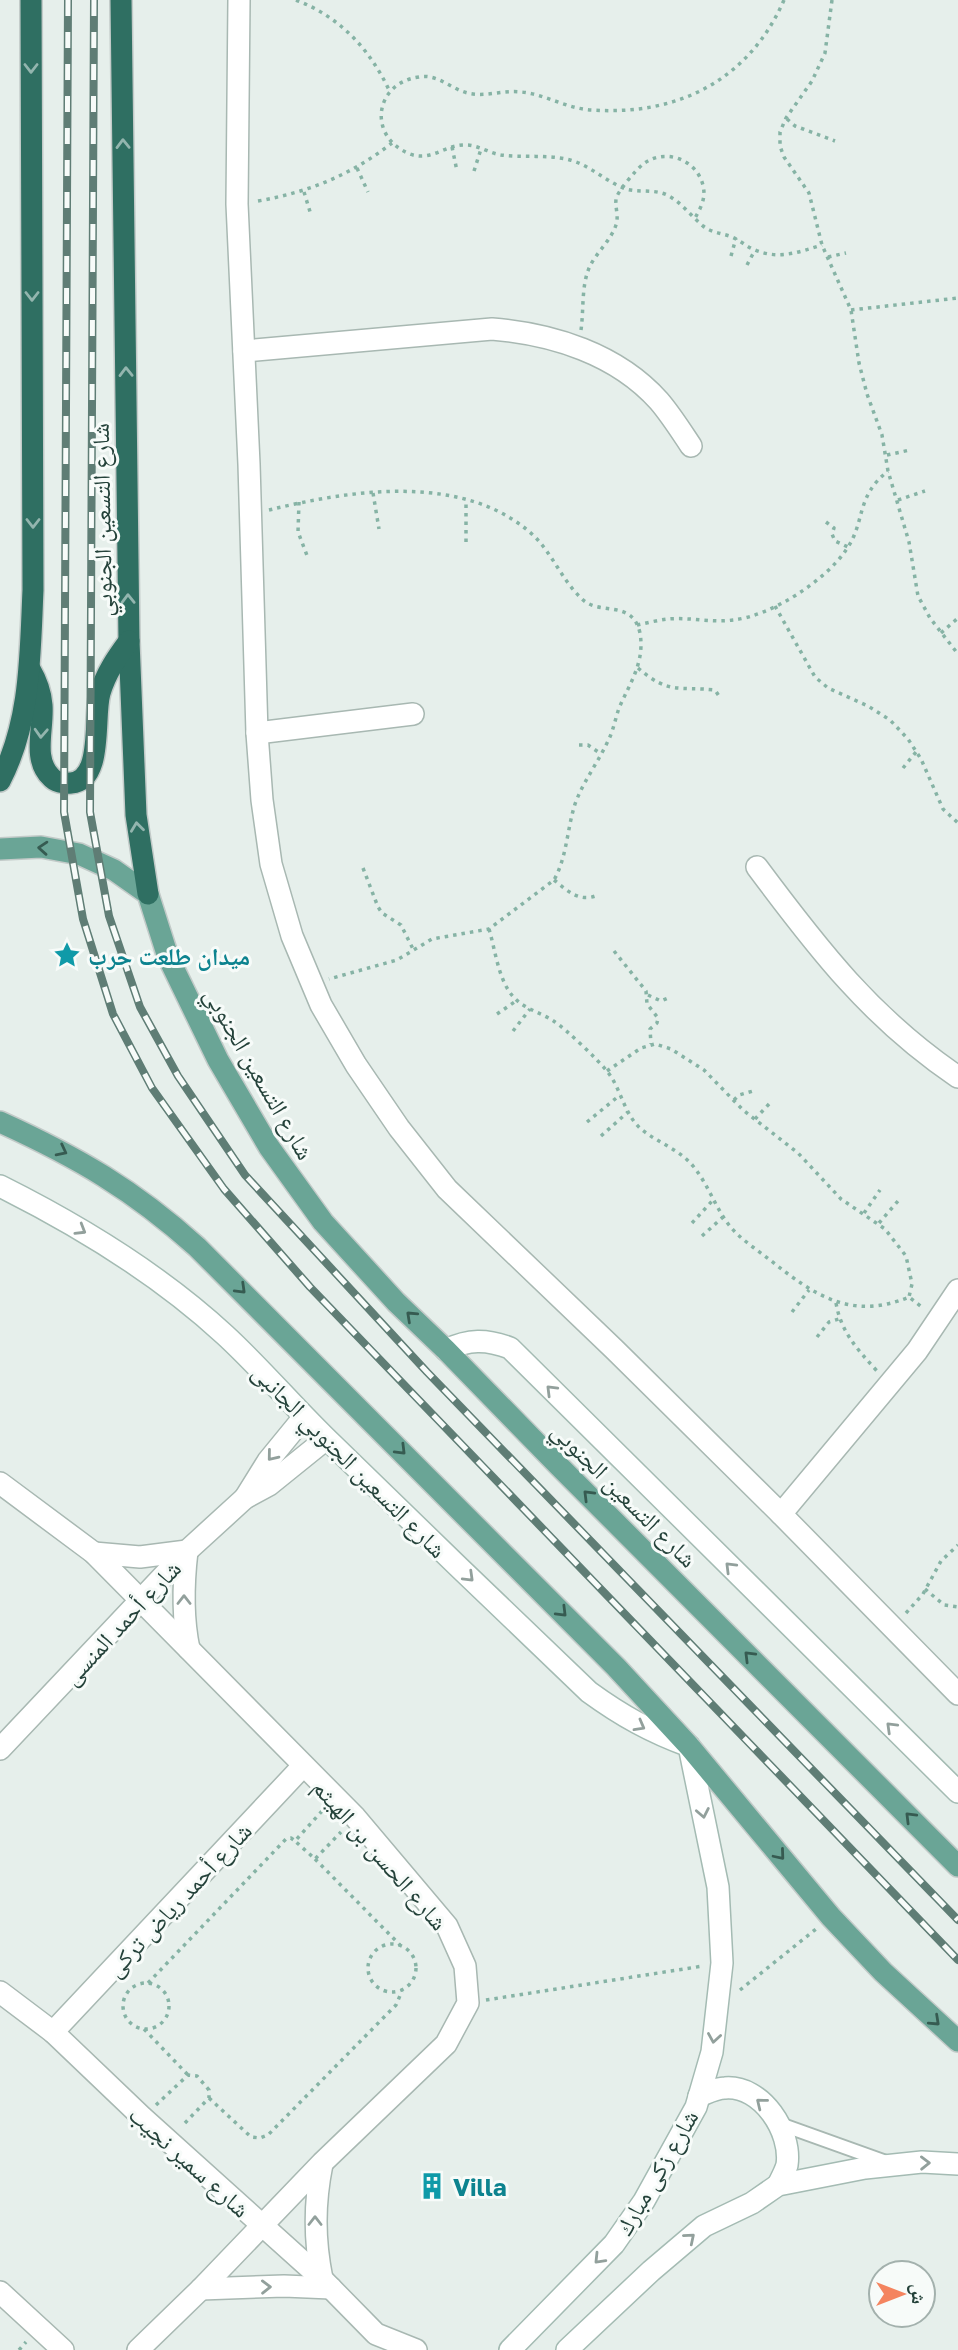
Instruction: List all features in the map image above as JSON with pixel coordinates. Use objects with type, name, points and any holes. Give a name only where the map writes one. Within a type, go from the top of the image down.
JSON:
[{"type":"highway","points":[[0,781],[16,741],[25,705],[33,590],[31,0]]},
{"type":"highway","name":"شارع التسعين الجنوبي","points":[[121,0],[129,641],[136,815],[148,894]]},
{"type":"highway","points":[[29,668],[36,680],[42,703],[40,753],[43,770],[55,781],[72,783],[87,775],[94,760],[96,715],[100,695],[107,675],[129,641]]},
{"type":"main road","points":[[0,849],[41,847],[79,854],[114,870],[148,894]]},
{"type":"main road","name":"شارع التسعين الجنوبي","points":[[148,894],[180,986],[234,1089],[269,1147],[323,1222],[355,1260],[958,1866]]},
{"type":"main road","points":[[0,1122],[60,1149],[103,1174],[161,1214],[197,1247],[573,1623],[689,1746],[831,1917],[883,1972],[958,2041]]},
{"type":"street","points":[[239,0],[237,204],[257,733],[271,864],[292,936],[321,1004],[356,1065],[399,1128],[447,1189],[781,1514],[958,1694]]},
{"type":"street","points":[[244,352],[492,329],[521,332],[577,347],[625,373],[659,401],[691,446]]},
{"type":"street","points":[[257,733],[414,714]]},
{"type":"street","points":[[757,867],[827,960],[861,997],[898,1032],[958,1077]]},
{"type":"street","name":"شارع التسعين الجنوبي الجانبى","points":[[0,1186],[115,1250],[173,1292],[225,1335],[304,1417],[589,1692],[652,1732],[689,1746]]},
{"type":"street","points":[[781,1514],[890,1384],[940,1320],[958,1290]]},
{"type":"street","points":[[446,1350],[476,1340],[492,1341],[510,1348],[958,1792]]},
{"type":"street","name":"شارع أحمد المنسى","points":[[245,1498],[257,1475],[304,1417]]},
{"type":"street","name":"شارع أحمد المنسى","points":[[0,1749],[187,1551],[245,1498],[269,1485],[326,1438]]},
{"type":"street","name":"شارع الحسن بن الهيثم","points":[[0,1483],[94,1553],[355,1817],[447,1926],[465,1966],[468,2003]]},
{"type":"street","points":[[94,1553],[141,1557],[187,1551],[183,1620],[189,1649]]},
{"type":"street","name":"شارع زكى مبارك","points":[[510,2350],[614,2244],[644,2201],[696,2107],[712,2052],[722,1963],[718,1887],[689,1746]]},
{"type":"street","name":"شارع أحمد رياض تركى","points":[[53,2032],[303,1766]]},
{"type":"street","name":"شارع سمير نجيب","points":[[0,1992],[53,2032],[142,2118],[326,2284],[379,2342],[416,2350]]},
{"type":"street","points":[[138,2350],[201,2289],[322,2163],[446,2044],[468,2003]]},
{"type":"street","points":[[699,2096],[727,2087],[748,2094],[767,2106],[780,2124],[787,2145],[786,2167],[778,2185]]},
{"type":"street","name":"شارع زكى مبارك","points":[[567,2350],[651,2271],[704,2226],[751,2203],[778,2185],[838,2173],[922,2162],[958,2164]]},
{"type":"street","points":[[201,2289],[326,2284],[316,2251],[314,2221],[322,2163]]},
{"type":"street","points":[[0,2292],[63,2350]]},
{"type":"lane","points":[[780,2124],[897,2165]]},
{"type":"path","points":[[296,0],[315,8],[347,30],[372,58],[390,92]]},
{"type":"path","points":[[785,0],[773,24],[723,78],[704,89],[652,109],[591,110],[518,91],[472,94],[426,76],[405,81],[390,92],[380,112],[385,134],[392,143],[412,155],[439,154],[452,147],[472,145],[505,155],[567,159],[594,170],[623,188],[656,191],[668,195],[708,229],[736,239],[755,250],[781,256],[822,245]]},
{"type":"path","points":[[832,0],[825,53],[812,81],[786,118],[780,132],[780,146],[784,157],[809,193],[822,245],[851,310],[859,363],[882,435],[888,471],[909,542],[918,596],[922,607],[958,654]]},
{"type":"path","points":[[786,118],[795,126],[835,141]]},
{"type":"path","points":[[237,204],[304,192],[357,168],[392,143]]},
{"type":"path","points":[[452,147],[457,172]]},
{"type":"path","points":[[474,171],[481,149]]},
{"type":"path","points":[[577,347],[589,268],[615,228],[618,217],[616,199],[634,174],[650,160],[663,156],[688,162],[703,183],[704,197],[695,218]]},
{"type":"path","points":[[357,168],[368,192]]},
{"type":"path","points":[[304,192],[311,215]]},
{"type":"path","points":[[731,256],[736,239]]},
{"type":"path","points":[[747,265],[755,250]]},
{"type":"path","points":[[827,257],[846,253]]},
{"type":"path","points":[[851,310],[958,298]]},
{"type":"path","points":[[887,455],[910,450]]},
{"type":"path","points":[[636,625],[670,619],[736,620],[775,606],[817,580],[836,563],[848,547],[864,498],[874,482],[888,471]]},
{"type":"path","points":[[898,500],[925,491]]},
{"type":"path","points":[[250,514],[299,502],[373,493],[431,493],[466,500],[502,514],[533,535],[581,599],[588,604],[622,610],[633,618],[639,632],[641,651],[638,668],[601,754],[575,804],[560,869],[554,880],[489,929],[432,939],[414,951],[378,967],[312,983]]},
{"type":"path","points":[[373,493],[379,529]]},
{"type":"path","points":[[466,500],[466,542]]},
{"type":"path","points":[[299,502],[298,531],[308,558]]},
{"type":"path","points":[[826,522],[832,526],[832,537],[835,541],[848,547]]},
{"type":"path","points":[[775,606],[815,677],[828,688],[869,706],[890,720],[908,738],[943,809],[958,823]]},
{"type":"path","points":[[941,633],[958,618]]},
{"type":"path","points":[[638,668],[652,680],[674,689],[715,690],[719,696]]},
{"type":"path","points":[[579,745],[588,745],[601,754]]},
{"type":"path","points":[[902,768],[916,751]]},
{"type":"path","points":[[363,868],[382,914],[401,925],[414,951]]},
{"type":"path","points":[[554,880],[574,896],[582,898],[597,895]]},
{"type":"path","points":[[489,929],[505,985],[516,1001],[557,1024],[607,1071],[628,1112],[640,1128],[682,1155],[694,1167],[723,1217],[739,1235],[809,1290],[836,1303],[874,1307],[893,1304],[909,1297]]},
{"type":"path","points":[[614,951],[648,995],[661,1000],[668,998]]},
{"type":"path","points":[[648,995],[647,1004],[658,1021],[650,1029],[651,1044]]},
{"type":"path","points":[[497,1014],[516,1001]]},
{"type":"path","points":[[513,1031],[530,1009]]},
{"type":"path","points":[[607,1071],[651,1044],[671,1049],[688,1059],[754,1120],[798,1153],[841,1199],[878,1224],[898,1244],[906,1256],[912,1284],[909,1297]]},
{"type":"path","points":[[734,1100],[753,1091]]},
{"type":"path","points":[[587,1122],[620,1096]]},
{"type":"path","points":[[754,1120],[770,1103]]},
{"type":"path","points":[[601,1136],[628,1112]]},
{"type":"path","points":[[863,1213],[880,1190]]},
{"type":"path","points":[[692,1223],[713,1200]]},
{"type":"path","points":[[878,1224],[898,1201]]},
{"type":"path","points":[[702,1236],[723,1217]]},
{"type":"path","points":[[792,1312],[809,1290]]},
{"type":"path","points":[[909,1297],[940,1320]]},
{"type":"path","points":[[836,1303],[839,1319],[855,1347],[890,1384]]},
{"type":"path","points":[[817,1337],[829,1322],[839,1319]]},
{"type":"path","points":[[894,1628],[925,1589],[941,1561],[958,1545]]},
{"type":"path","points":[[925,1589],[944,1605],[958,1607]]},
{"type":"path","points":[[295,1841],[335,1797]]},
{"type":"path","points":[[315,1859],[355,1817]]},
{"type":"path","points":[[148,1983],[286,1839],[291,1838],[409,1950],[416,1967],[410,1985],[402,1991],[383,1991],[370,1979],[368,1969],[374,1952],[382,1946],[401,1945]]},
{"type":"path","points":[[719,2007],[831,1917]]},
{"type":"path","points":[[468,2003],[722,1963]]},
{"type":"path","points":[[148,1983],[163,1991],[169,2008],[161,2024],[144,2029],[129,2021],[123,2004],[131,1988],[148,1983]]},
{"type":"path","points":[[209,2098],[251,2137],[268,2135],[396,2005],[402,1991]]},
{"type":"path","points":[[144,2029],[188,2075],[197,2076],[209,2090],[209,2098],[169,2141]]},
{"type":"path","points":[[142,2118],[188,2075]]},
{"type":"railway","points":[[68,0],[64,812],[83,919],[113,1014],[152,1088],[224,1189],[310,1287],[958,1960]]},
{"type":"railway","points":[[94,0],[90,812],[109,916],[140,1007],[178,1076],[245,1175],[427,1372],[958,1920]]},
{"type":"place","name":"ميدان طلعت حرب","points":[[67,955]]},
{"type":"place","name":"Villa","points":[[432,2186]]}]
